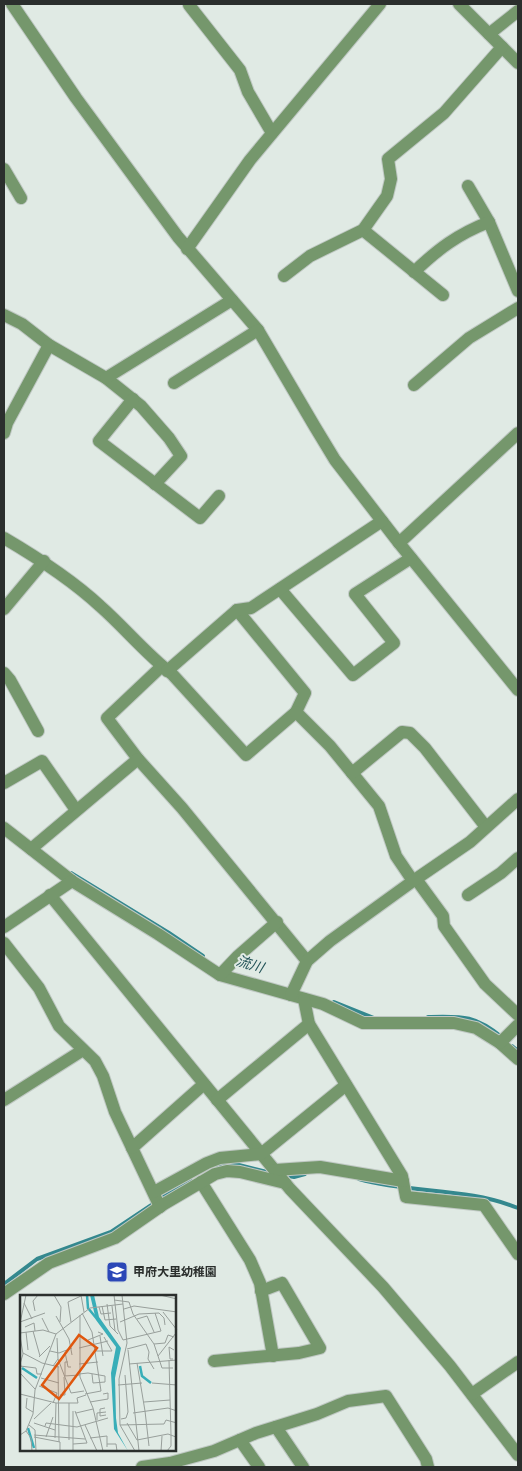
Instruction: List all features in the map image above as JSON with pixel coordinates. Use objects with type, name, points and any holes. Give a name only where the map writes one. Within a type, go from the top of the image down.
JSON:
[{"type":"street","points":[[12,4],[76,98],[186,249],[258,330],[335,460],[382,522],[518,690]]},
{"type":"street","points":[[186,249],[250,160],[380,4]]},
{"type":"street","points":[[189,5],[240,70],[248,92],[272,133]]},
{"type":"street","points":[[461,5],[518,63]]},
{"type":"street","points":[[489,34],[518,11]]},
{"type":"street","points":[[284,276],[310,256],[362,230],[386,196],[391,179],[388,159],[444,113],[502,47]]},
{"type":"street","points":[[4,169],[21,198]]},
{"type":"street","points":[[468,186],[488,222],[518,291]]},
{"type":"street","points":[[414,272],[434,253],[454,238],[488,222]]},
{"type":"street","points":[[362,230],[443,295]]},
{"type":"street","points":[[106,378],[232,300]]},
{"type":"street","points":[[414,386],[469,338],[518,308]]},
{"type":"street","points":[[4,315],[22,324],[50,345],[106,378],[141,406],[169,438],[181,456],[155,484]]},
{"type":"street","points":[[174,383],[258,330]]},
{"type":"street","points":[[4,433],[7,423],[50,345]]},
{"type":"street","points":[[132,399],[100,441],[200,518],[219,496]]},
{"type":"street","points":[[399,543],[518,433]]},
{"type":"street","points":[[307,961],[182,808],[138,759],[107,718],[237,610],[251,608],[382,522]]},
{"type":"street","points":[[4,538],[44,561],[100,605],[165,669],[246,755],[296,712],[304,693],[237,610]]},
{"type":"street","points":[[280,589],[353,675],[394,643],[355,594],[411,558]]},
{"type":"street","points":[[4,609],[44,561]]},
{"type":"street","points":[[4,673],[10,680],[38,731]]},
{"type":"street","points":[[296,712],[330,746],[379,806],[396,856],[443,916],[444,926],[485,984],[518,1015]]},
{"type":"street","points":[[352,773],[402,732],[410,733],[444,770],[486,827]]},
{"type":"street","points":[[31,849],[138,759]]},
{"type":"street","points":[[4,783],[42,761],[76,810]]},
{"type":"street","points":[[291,995],[307,961],[330,941],[470,842],[518,799]]},
{"type":"street","points":[[4,828],[72,881],[220,975],[323,1004],[363,1023],[454,1023],[476,1028],[500,1043],[518,1058]]},
{"type":"street","points":[[468,895],[501,874],[518,858]]},
{"type":"street","points":[[4,927],[72,881]]},
{"type":"street","points":[[50,895],[284,1182],[383,1287],[450,1366],[518,1455]]},
{"type":"street","points":[[220,975],[238,956],[277,922]]},
{"type":"street","points":[[4,943],[39,988],[59,1026],[95,1061],[103,1076],[115,1112],[160,1206]]},
{"type":"street","points":[[304,999],[309,1024],[402,1176],[406,1196],[484,1205],[518,1254]]},
{"type":"street","points":[[217,1100],[309,1024]]},
{"type":"street","points":[[500,1043],[518,1025]]},
{"type":"street","points":[[4,1100],[83,1050]]},
{"type":"street","points":[[132,1148],[204,1084]]},
{"type":"street","points":[[154,1193],[207,1163],[220,1158],[261,1154],[346,1085]]},
{"type":"street","points":[[275,1171],[320,1167],[403,1181]]},
{"type":"street","points":[[4,1294],[49,1263],[115,1238],[160,1206],[215,1174],[227,1170],[284,1182]]},
{"type":"street","points":[[201,1182],[250,1260],[260,1283],[273,1356]]},
{"type":"street","points":[[214,1361],[299,1353],[320,1348],[282,1283],[261,1291]]},
{"type":"street","points":[[472,1394],[518,1362]]},
{"type":"street","points":[[142,1467],[214,1451],[256,1433],[317,1414],[348,1401],[386,1396],[426,1459],[428,1467]]},
{"type":"street","points":[[276,1427],[303,1467]]},
{"type":"street","points":[[240,1440],[259,1467]]},
{"type":"waterway","name":"流川","points":[[71,873],[203,956]]},
{"type":"waterway","name":"流川","points":[[334,1002],[374,1018]]},
{"type":"waterway","name":"流川","points":[[428,1017],[468,1018],[493,1030],[503,1038]]},
{"type":"waterway","name":"流川","points":[[512,1046],[518,1051]]},
{"type":"waterway","points":[[217,1167],[231,1163],[271,1173]]},
{"type":"waterway","points":[[283,1175],[294,1177],[305,1174]]},
{"type":"waterway","points":[[359,1179],[379,1184],[478,1197],[518,1208]]},
{"type":"waterway","points":[[4,1284],[37,1259],[111,1232],[191,1181]]},
{"type":"place","name":"甲府大里幼稚園","points":[[117,1272]]}]
